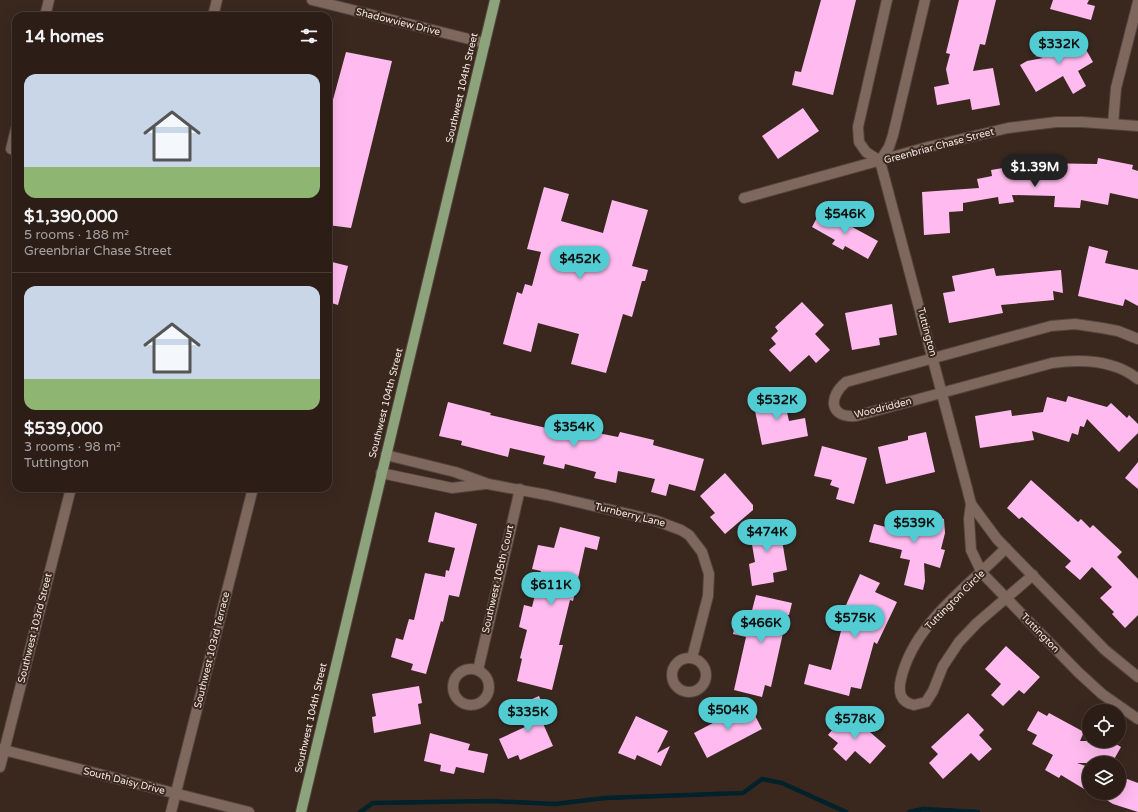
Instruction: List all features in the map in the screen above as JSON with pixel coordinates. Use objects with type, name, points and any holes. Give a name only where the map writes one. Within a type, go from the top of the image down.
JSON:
[{"type":"main road","name":"Southwest 104th Street","points":[[301,812],[495,0]]},
{"type":"street","points":[[46,12],[49,0]]},
{"type":"street","points":[[214,12],[217,0]]},
{"type":"street","name":"Shadowview Drive","points":[[312,0],[485,43]]},
{"type":"street","points":[[887,0],[858,127],[859,142],[866,152],[880,161],[889,147],[893,135],[925,0]]},
{"type":"street","points":[[1113,124],[1116,88],[1138,2]]},
{"type":"street","name":"Greenbriar Chase Street","points":[[744,198],[880,161],[928,146],[1008,128],[1056,122],[1138,126]]},
{"type":"street","name":"Tuttington","points":[[880,161],[943,393],[971,504],[969,519],[971,550],[982,573],[1078,672],[1102,694],[1138,718]]},
{"type":"street","name":"Woodridden","points":[[1138,339],[1118,331],[1075,324],[1039,329],[846,382],[836,393],[834,408],[842,415],[856,416],[1052,363],[1068,361],[1094,362],[1122,370],[1138,379]]},
{"type":"street","name":"Turnberry Lane","points":[[386,455],[455,472],[488,484],[520,489],[654,520],[671,525],[689,535],[702,552],[709,574],[709,586],[692,658]]},
{"type":"street","name":"Turnberry Lane","points":[[381,473],[452,488],[488,484]]},
{"type":"street","name":"Southwest 105th Court","points":[[478,670],[520,489]]},
{"type":"street","name":"Southwest 103rd Street","points":[[0,767],[2,749],[70,492]]},
{"type":"street","name":"Southwest 103rd Terrace","points":[[171,812],[252,492]]},
{"type":"street","name":"Tuttington","points":[[971,504],[997,539],[1105,650],[1138,677]]},
{"type":"street","name":"Tuttington Circle","points":[[1006,548],[951,602],[919,637],[902,674],[900,693],[903,699],[914,705],[926,702],[933,691],[943,666],[959,642],[1033,575]]},
{"type":"street","name":"South Daisy Drive","points":[[2,749],[249,812]]},
{"type":"building","points":[[821,0],[856,0],[833,95],[792,85],[795,71],[801,72]]},
{"type":"building","points":[[959,0],[996,0],[985,45],[980,44],[973,71],[993,68],[1000,105],[972,110],[970,99],[937,105],[934,87],[949,84],[946,69],[950,54],[946,53]]},
{"type":"building","points":[[1053,0],[1089,0],[1087,4],[1095,6],[1091,20],[1050,9]]},
{"type":"building","points":[[1076,32],[1093,62],[1078,71],[1086,86],[1073,94],[1063,76],[1036,92],[1020,65],[1027,61],[1043,58],[1035,56]]},
{"type":"building","points":[[346,52],[392,61],[351,228],[332,226],[332,103]]},
{"type":"building","points":[[803,108],[819,131],[778,159],[762,136]]},
{"type":"building","points":[[1098,158],[1133,165],[1132,169],[1138,171],[1138,199],[1110,193],[1108,205],[1081,200],[1080,208],[1054,207],[1055,196],[1012,195],[1014,202],[999,204],[998,197],[963,203],[963,211],[949,212],[950,233],[924,235],[922,192],[979,188],[977,179],[992,176],[991,170],[1032,163],[1097,164]]},
{"type":"building","points":[[544,187],[569,194],[561,221],[603,233],[612,200],[648,210],[632,266],[648,270],[645,281],[642,281],[632,317],[623,314],[606,373],[571,364],[579,334],[538,323],[531,352],[503,344],[517,292],[522,294],[525,284],[532,286],[541,252],[527,249]]},
{"type":"building","points":[[821,210],[878,241],[868,259],[845,246],[843,250],[832,244],[835,240],[812,227]]},
{"type":"building","points":[[1089,246],[1108,251],[1105,263],[1138,270],[1138,306],[1125,299],[1123,306],[1078,296]]},
{"type":"building","points":[[332,262],[348,266],[338,305],[332,303]]},
{"type":"building","points":[[994,268],[996,276],[1061,270],[1063,293],[1053,291],[1054,300],[1001,305],[1003,313],[949,323],[943,293],[955,291],[952,276]]},
{"type":"building","points":[[802,302],[824,325],[815,334],[830,350],[816,363],[809,355],[790,372],[769,350],[776,344],[771,338],[778,331],[775,327]]},
{"type":"building","points":[[892,304],[897,335],[879,338],[880,345],[852,350],[845,313]]},
{"type":"building","points":[[783,394],[789,421],[805,418],[808,436],[762,445],[753,401]]},
{"type":"building","points":[[1068,396],[1107,407],[1111,403],[1127,418],[1129,415],[1138,424],[1138,433],[1119,452],[1087,419],[1084,427],[1080,426],[1078,435],[1072,433],[1069,442],[1032,431],[1034,440],[980,448],[975,416],[1011,410],[1012,416],[1043,412],[1047,397],[1066,402]]},
{"type":"building","points":[[448,402],[491,413],[490,415],[551,429],[553,424],[618,437],[620,432],[654,440],[653,445],[704,459],[695,491],[669,484],[666,496],[651,492],[655,479],[618,471],[616,483],[594,478],[596,472],[565,464],[564,469],[543,464],[545,456],[510,448],[508,457],[461,445],[462,441],[439,436]]},
{"type":"building","points":[[926,432],[935,472],[886,484],[878,447],[908,440],[908,436]]},
{"type":"building","points":[[822,446],[867,458],[854,504],[836,499],[839,488],[830,485],[832,480],[814,476]]},
{"type":"building","points":[[1138,462],[1138,489],[1125,478]]},
{"type":"building","points":[[725,473],[753,505],[753,510],[725,534],[710,517],[715,513],[700,496]]},
{"type":"building","points":[[1031,480],[1078,522],[1081,519],[1090,528],[1093,525],[1122,552],[1117,557],[1138,579],[1138,615],[1125,628],[1112,614],[1114,612],[1100,598],[1112,587],[1092,567],[1080,580],[1065,567],[1071,561],[1022,517],[1019,519],[1007,508]]},
{"type":"building","points":[[435,512],[477,524],[459,597],[449,595],[443,622],[441,621],[426,674],[411,670],[413,664],[391,657],[396,638],[403,640],[409,619],[414,620],[425,573],[445,577],[446,570],[449,571],[455,548],[428,542]]},
{"type":"building","points":[[925,514],[944,519],[945,533],[941,549],[945,550],[940,568],[924,563],[925,581],[923,590],[904,585],[910,560],[900,558],[902,550],[869,542],[874,524],[886,527],[887,523],[914,521],[915,515]]},
{"type":"building","points":[[779,522],[787,570],[773,573],[774,582],[752,586],[749,564],[755,562],[749,527]]},
{"type":"building","points":[[560,527],[600,537],[597,550],[585,547],[573,601],[570,600],[559,645],[563,645],[552,690],[517,681],[522,659],[520,658],[527,630],[519,627],[524,605],[532,607],[541,571],[532,569],[538,545],[554,548]]},
{"type":"building","points":[[860,574],[880,583],[875,592],[897,602],[877,644],[874,642],[861,689],[851,687],[849,696],[804,684],[809,664],[831,670],[842,627],[837,625]]},
{"type":"building","points":[[756,595],[792,603],[789,615],[787,615],[771,687],[765,685],[762,697],[734,690],[746,637],[733,634],[737,615],[750,618]]},
{"type":"building","points":[[1006,646],[1040,677],[1024,694],[1019,690],[1003,706],[991,695],[1001,684],[985,669]]},
{"type":"building","points":[[419,686],[422,703],[418,704],[421,724],[374,733],[372,717],[376,716],[372,694]]},
{"type":"building","points":[[539,696],[544,707],[537,710],[553,746],[520,760],[518,755],[508,759],[499,739],[525,727],[516,706]]},
{"type":"building","points":[[749,704],[762,729],[707,758],[694,733]]},
{"type":"building","points":[[1038,711],[1047,716],[1049,713],[1082,731],[1080,741],[1082,741],[1082,748],[1120,748],[1116,756],[1082,756],[1082,763],[1077,763],[1082,765],[1082,788],[1061,775],[1059,778],[1045,770],[1053,755],[1032,744],[1037,735],[1027,730]]},
{"type":"building","points":[[847,712],[886,746],[870,764],[855,751],[846,761],[833,749],[838,743],[828,735]]},
{"type":"building","points":[[968,713],[984,730],[979,735],[992,749],[979,761],[971,753],[943,779],[929,763],[938,754],[931,747]]},
{"type":"building","points":[[636,716],[668,731],[657,753],[670,746],[661,766],[637,755],[635,760],[618,753]]},
{"type":"building","points":[[430,733],[470,744],[468,750],[488,754],[484,773],[456,767],[454,774],[440,771],[441,765],[424,761]]},
{"type":"building","points":[[1126,779],[1138,783],[1138,812],[1113,804],[1106,800],[1126,800]]},
{"type":"waterway","points":[[360,812],[373,803],[491,801],[555,804],[605,798],[743,793],[762,779],[782,783],[846,812]]},
{"type":"waterway","points":[[909,812],[923,809],[978,812]]}]
